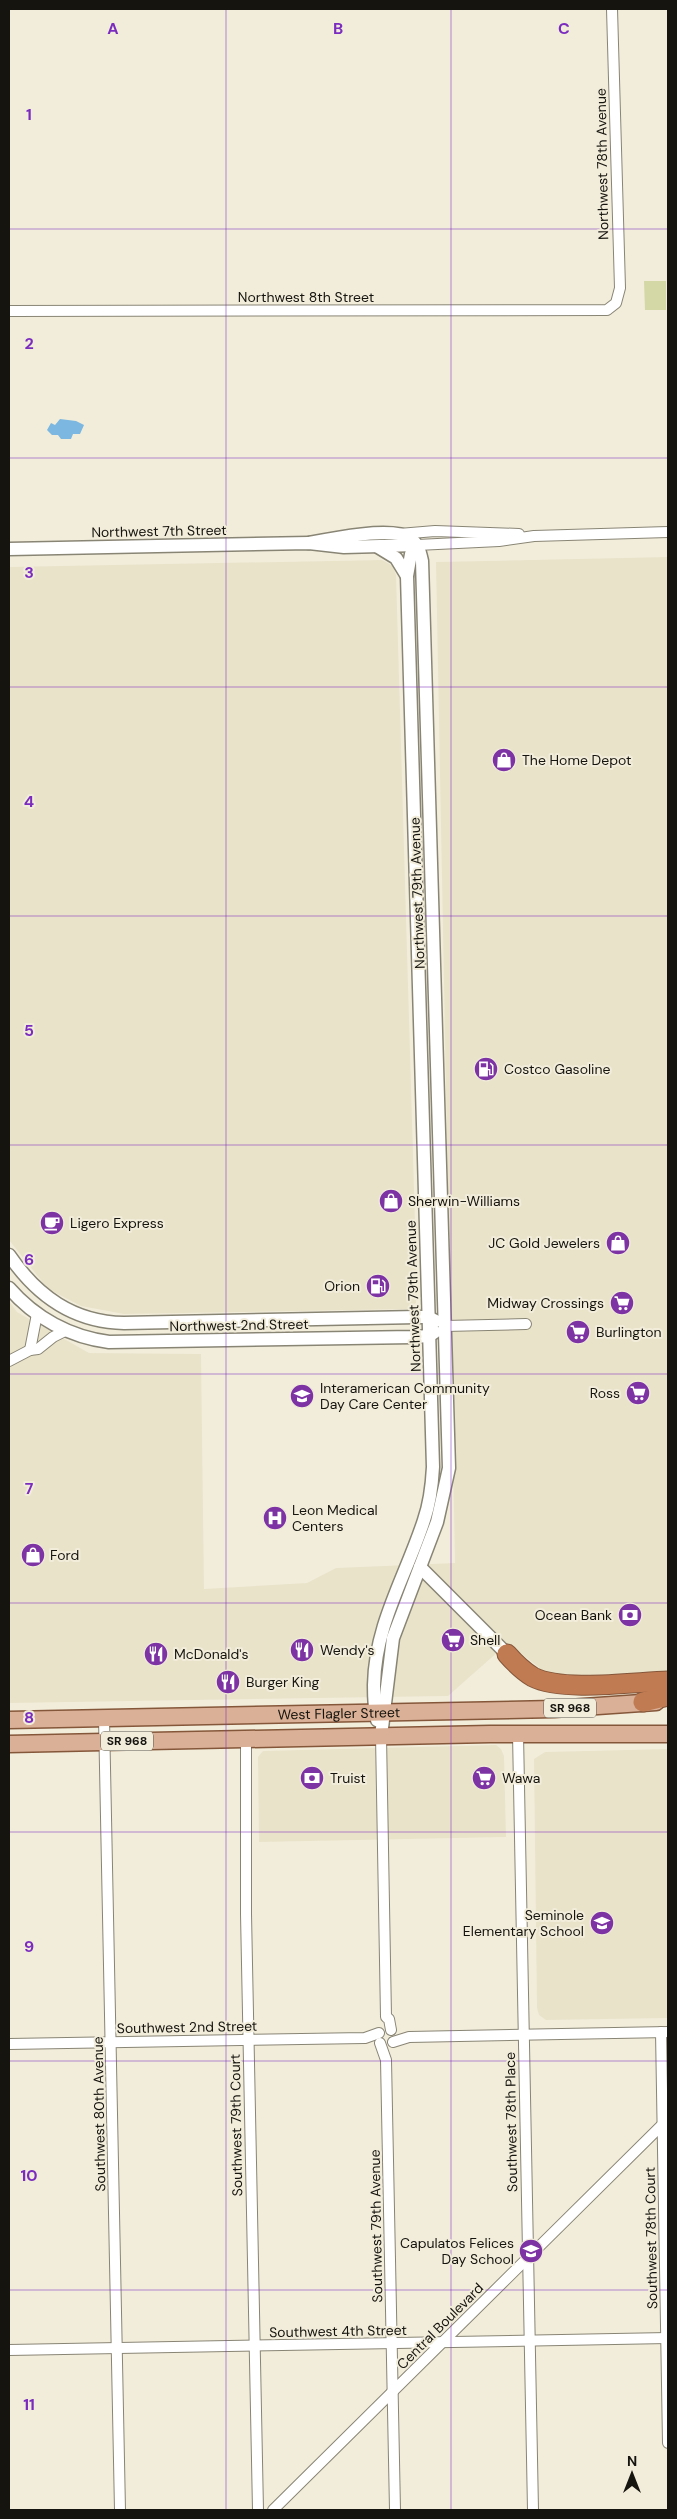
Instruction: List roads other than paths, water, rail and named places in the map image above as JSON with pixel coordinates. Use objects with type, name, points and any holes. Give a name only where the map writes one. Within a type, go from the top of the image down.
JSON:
[{"type":"highway","points":[[507,1654],[534,1677],[552,1683],[668,1681]]},
{"type":"highway","points":[[643,1702],[668,1696]]},
{"type":"main road","name":"West Flagler Street","points":[[9,1720],[554,1709],[668,1701]]},
{"type":"main road","name":"West Flagler Street","points":[[9,1744],[381,1736],[668,1734]]},
{"type":"street","name":"Northwest 78th Avenue","points":[[604,311],[616,303],[620,288],[612,9]]},
{"type":"street","name":"Northwest 8th Street","points":[[9,311],[604,311]]},
{"type":"street","name":"Northwest 7th Street","points":[[9,549],[309,543],[358,547],[375,539],[414,531],[489,531],[534,536]]},
{"type":"street","name":"Northwest 7th Street","points":[[309,543],[344,535],[417,545],[499,541],[534,536],[668,532]]},
{"type":"street","points":[[398,534],[409,537],[417,545]]},
{"type":"street","points":[[377,540],[396,558],[407,576]]},
{"type":"street","name":"Northwest 79th Avenue","points":[[381,1736],[380,1712],[374,1678],[378,1644],[385,1616],[424,1520],[431,1495],[433,1457],[407,576],[411,554],[417,545]]},
{"type":"street","name":"Northwest 79th Avenue","points":[[380,1712],[398,1620],[437,1522],[448,1474],[423,578],[422,561],[417,545]]},
{"type":"street","points":[[418,965],[434,967]]},
{"type":"street","name":"Northwest 2nd Street","points":[[9,1255],[36,1289],[74,1313],[99,1320],[124,1323],[428,1317],[445,1326],[526,1324]]},
{"type":"street","name":"Northwest 2nd Street","points":[[9,1288],[37,1314],[67,1330],[100,1340],[127,1343],[429,1336]]},
{"type":"street","points":[[30,1350],[37,1314]]},
{"type":"street","points":[[429,1336],[445,1326]]},
{"type":"street","points":[[9,1361],[30,1350],[38,1349],[53,1337],[67,1330]]},
{"type":"street","points":[[420,1567],[507,1654]]},
{"type":"street","points":[[399,1582],[413,1584]]},
{"type":"street","name":"Southwest 80th Avenue","points":[[104,1718],[120,2510]]},
{"type":"street","name":"Southwest 78th Place","points":[[518,1734],[533,2510]]},
{"type":"street","name":"Southwest 79th Avenue","points":[[381,1736],[395,2510]]},
{"type":"street","name":"Southwest 79th Court","points":[[246,1739],[249,2040],[258,2510]]},
{"type":"street","name":"Southwest 2nd Street","points":[[9,2044],[665,2032]]},
{"type":"street","name":"Southwest 78th Court","points":[[665,2032],[668,2443]]},
{"type":"street","name":"Central Boulevard","points":[[273,2510],[666,2122]]},
{"type":"street","name":"Southwest 4th Street","points":[[9,2350],[667,2338]]},
{"type":"water","points":[[60,419],[76,421],[84,425],[80,434],[73,434],[71,439],[61,439],[58,435],[52,435],[47,430],[51,423],[55,425]]},
{"type":"place","name":"The Home Depot","points":[[504,760]]},
{"type":"place","name":"Costco Gasoline","points":[[486,1069]]},
{"type":"place","name":"Sherwin-Williams","points":[[391,1201]]},
{"type":"place","name":"Ligero Express","points":[[52,1223]]},
{"type":"place","name":"JC Gold Jewelers","points":[[618,1243]]},
{"type":"place","name":"Orion","points":[[378,1286]]},
{"type":"place","name":"Midway Crossings","points":[[622,1303]]},
{"type":"place","name":"Burlington","points":[[578,1332]]},
{"type":"place","name":"Ross","points":[[638,1393]]},
{"type":"place","name":"Interamerican Community Day Care Center","points":[[302,1396]]},
{"type":"place","name":"Leon Medical Centers","points":[[275,1518]]},
{"type":"place","name":"Ford","points":[[33,1555]]},
{"type":"place","name":"Ocean Bank","points":[[630,1615]]},
{"type":"place","name":"Shell","points":[[453,1640]]},
{"type":"place","name":"Wendy's","points":[[302,1650]]},
{"type":"place","name":"McDonald's","points":[[156,1654]]},
{"type":"place","name":"Burger King","points":[[228,1682]]},
{"type":"place","name":"Truist","points":[[312,1778]]},
{"type":"place","name":"Wawa","points":[[484,1778]]},
{"type":"place","name":"Seminole Elementary School","points":[[602,1923]]},
{"type":"place","name":"Capulatos Felices Day School","points":[[531,2251]]}]
